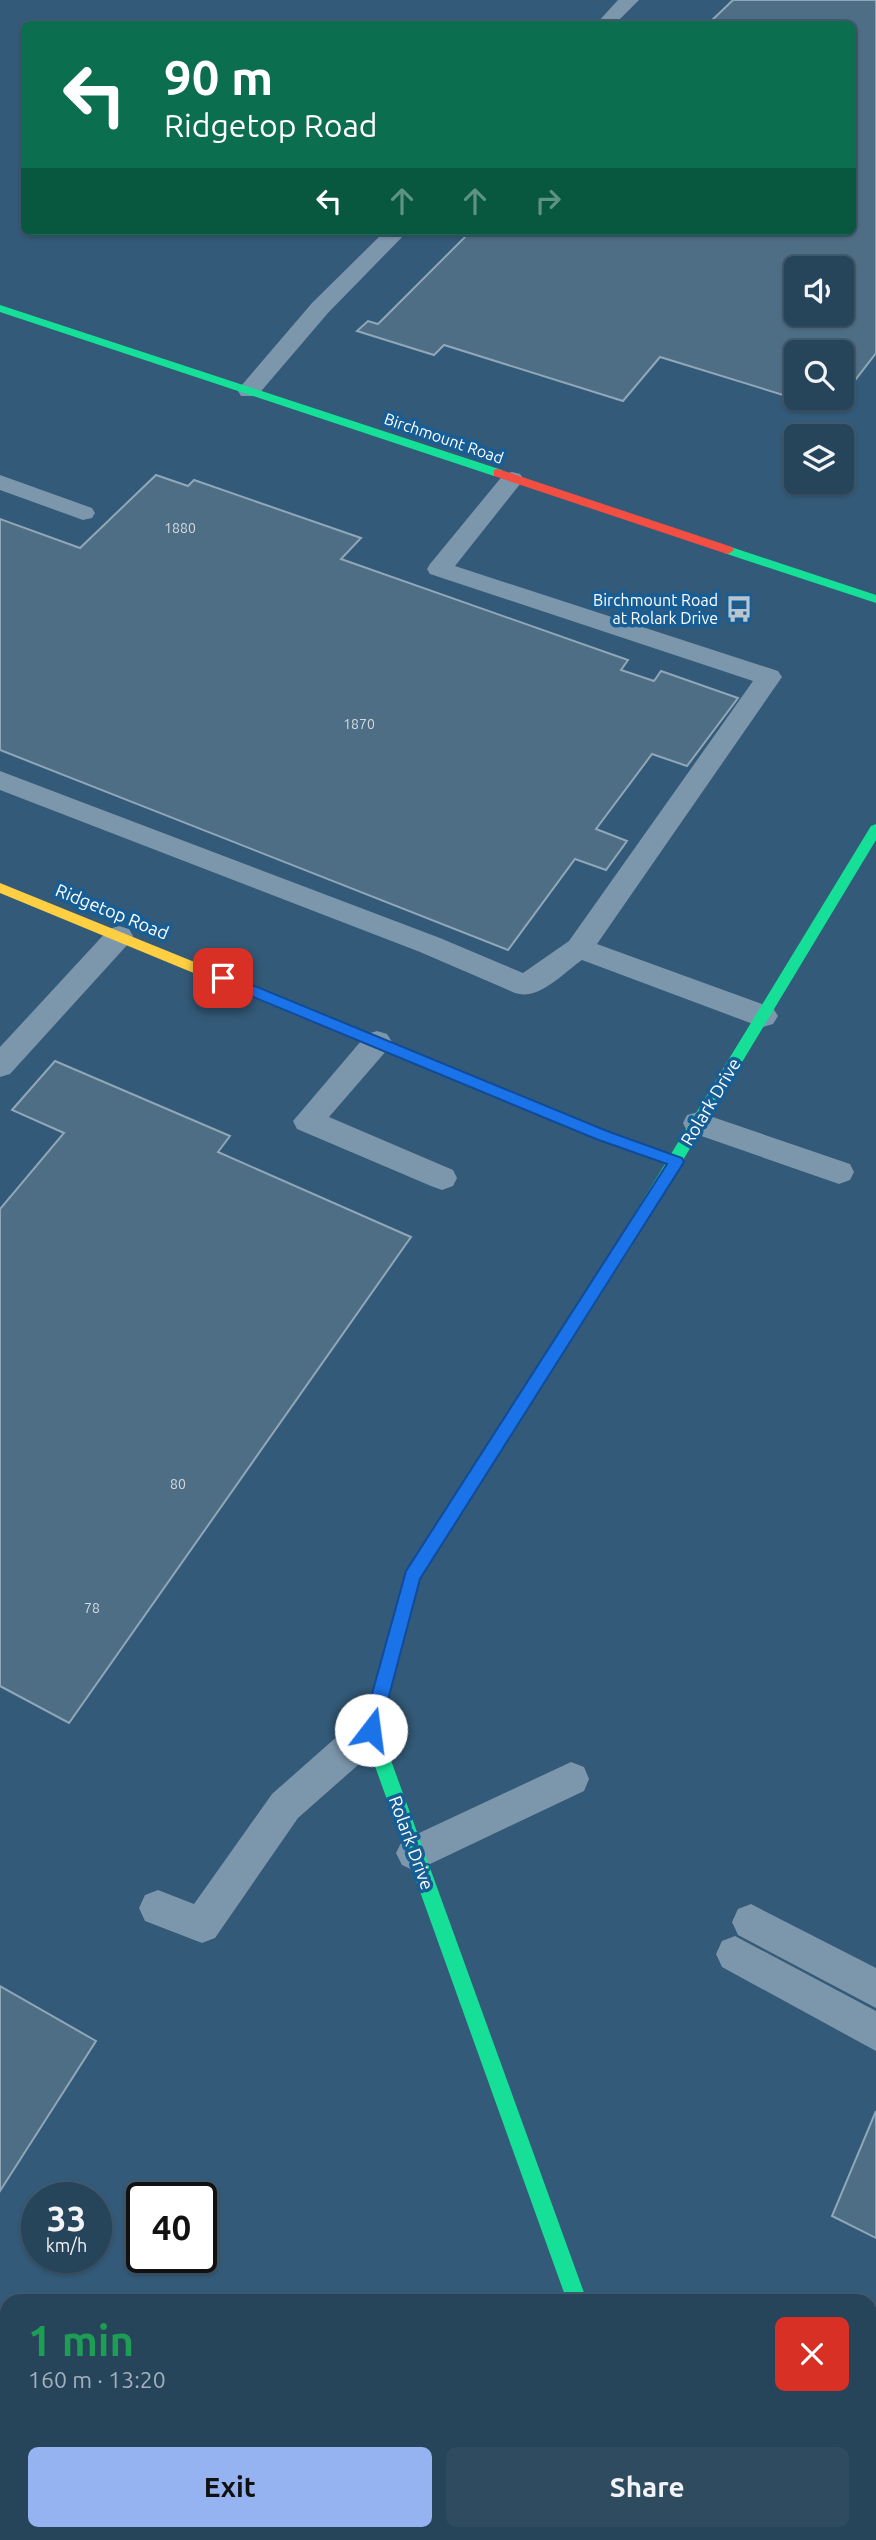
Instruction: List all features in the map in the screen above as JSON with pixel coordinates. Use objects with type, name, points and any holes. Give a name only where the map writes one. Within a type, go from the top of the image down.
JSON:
[{"type":"street","name":"Birchmount Road","points":[[0,309],[876,600]]},
{"type":"street","name":"Rolark Drive","points":[[574,2294],[371,1730],[412,1576],[677,1162],[876,829]]},
{"type":"street","name":"Ridgetop Road","points":[[0,888],[601,1135],[677,1162]]},
{"type":"lane","points":[[609,21],[629,0]]},
{"type":"lane","points":[[249,391],[320,308],[393,235]]},
{"type":"lane","points":[[0,780],[430,945],[525,986],[579,948],[769,677],[439,569],[512,479]]},
{"type":"lane","points":[[0,482],[83,513]]},
{"type":"lane","points":[[0,1066],[120,936]]},
{"type":"lane","points":[[579,948],[763,1016]]},
{"type":"lane","points":[[377,1042],[308,1121],[442,1178]]},
{"type":"lane","points":[[698,1123],[839,1172]]},
{"type":"lane","points":[[158,1908],[202,1925],[285,1806],[371,1730]]},
{"type":"lane","points":[[415,1853],[571,1779]]},
{"type":"lane","points":[[876,1989],[743,1938],[876,2032]]},
{"type":"building","points":[[733,0],[876,0],[876,353],[854,382],[854,340],[784,340],[784,395],[660,357],[623,401],[444,345],[434,355],[357,331],[368,321],[378,324],[467,235],[856,235],[856,21],[711,21]]},
{"type":"building","points":[[156,475],[188,486],[194,480],[361,538],[341,559],[628,660],[621,670],[654,681],[661,671],[738,698],[687,766],[652,754],[596,829],[627,841],[606,870],[575,859],[508,950],[0,750],[0,519],[80,548]]},
{"type":"building","points":[[55,1061],[230,1136],[218,1152],[411,1237],[69,1723],[0,1686],[0,1209],[64,1133],[12,1110]]},
{"type":"building","points":[[0,1986],[96,2041],[0,2191]]},
{"type":"building","points":[[876,2111],[876,2238],[832,2216]]},
{"type":"traffic: fast","points":[[0,308],[498,473]]},
{"type":"traffic: fast","points":[[728,550],[876,599]]},
{"type":"traffic: fast","points":[[625,1243],[876,829]]},
{"type":"traffic: fast","points":[[584,1128],[677,1162]]},
{"type":"traffic: fast","points":[[390,1660],[371,1730],[574,2294]]},
{"type":"traffic: slow","points":[[0,888],[305,1013]]},
{"type":"traffic: slow","points":[[390,1660],[412,1576],[625,1243]]},
{"type":"traffic: jam","points":[[498,473],[728,550]]},
{"type":"traffic: jam","points":[[305,1013],[584,1128]]},
{"type":"place","name":"Birchmount Road at Rolark Drive","points":[[739,609]]},
{"type":"route","points":[[223,978],[601,1135],[677,1162],[412,1576],[371,1730]]}]
